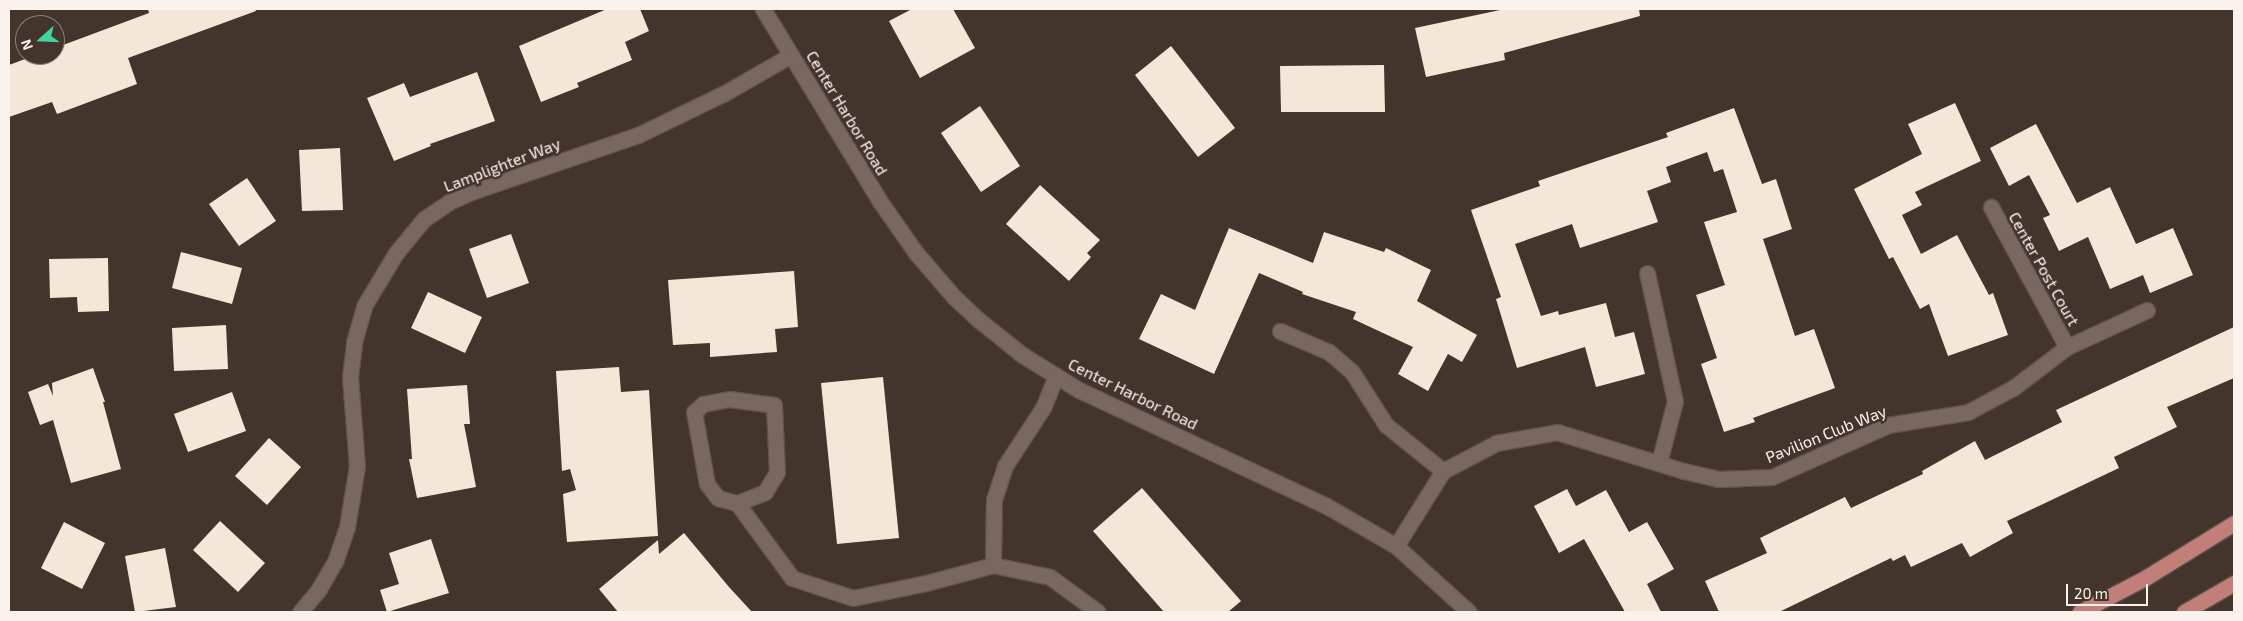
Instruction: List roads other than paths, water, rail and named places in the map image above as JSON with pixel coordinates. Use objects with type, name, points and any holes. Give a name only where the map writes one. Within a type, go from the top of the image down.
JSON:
[{"type":"main road","points":[[2080,612],[2145,578],[2234,523]]},
{"type":"main road","points":[[2184,612],[2234,583]]},
{"type":"street","name":"Center Harbor Road","points":[[763,9],[879,200],[916,253],[954,297],[980,321],[1020,354],[1079,390],[1326,505],[1396,546],[1469,612]]},
{"type":"street","name":"Lamplighter Way","points":[[300,612],[320,589],[336,559],[348,527],[357,466],[350,377],[354,342],[364,306],[396,253],[424,219],[449,202],[474,191],[638,135],[723,94],[791,55]]},
{"type":"street","name":"Center Post Court","points":[[1991,208],[2067,347]]},
{"type":"street","points":[[1647,274],[1675,400],[1659,463]]},
{"type":"street","name":"Pavilion Club Way","points":[[1443,471],[1496,443],[1557,432],[1719,479],[1772,477],[1888,425],[1968,412],[2013,388],[2067,347],[2147,310]]},
{"type":"street","points":[[1280,331],[1329,352],[1352,372],[1386,425],[1443,471],[1396,546]]},
{"type":"street","points":[[993,565],[994,499],[1006,466],[1044,406],[1056,376]]},
{"type":"street","points":[[737,503],[766,492],[777,472],[774,404],[729,399],[703,404],[694,412],[707,484],[718,498],[737,503],[792,578],[853,598],[926,583],[993,565],[1050,576],[1098,612]]}]
